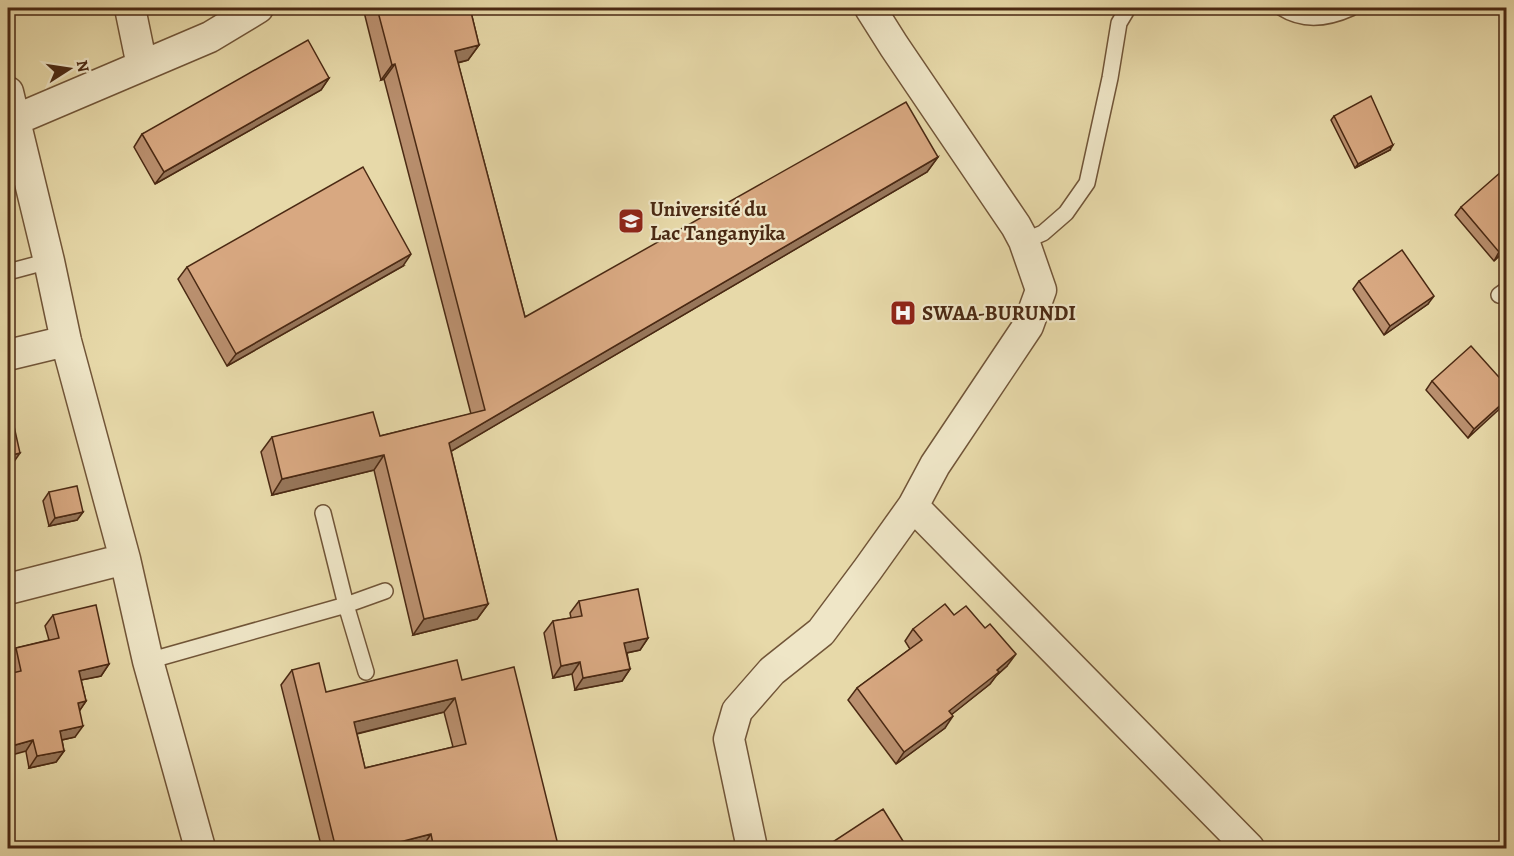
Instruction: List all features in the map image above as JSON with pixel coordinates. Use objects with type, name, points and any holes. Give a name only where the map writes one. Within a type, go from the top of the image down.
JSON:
[{"type":"street","points":[[130,8],[142,66]]},
{"type":"street","points":[[201,849],[148,662],[125,559],[66,341],[11,106],[142,66],[210,37],[258,8]]},
{"type":"street","points":[[752,849],[729,739],[737,711],[772,671],[820,632],[868,569],[913,506],[935,465],[1028,326],[1041,290],[1024,241],[870,8]]},
{"type":"street","points":[[8,355],[66,341]]},
{"type":"street","points":[[913,506],[1249,849]]},
{"type":"street","points":[[8,589],[125,559]]},
{"type":"lane","points":[[1024,241],[1043,232],[1066,213],[1087,183],[1110,78],[1119,23],[1128,8]]},
{"type":"lane","points":[[1282,8],[1312,18],[1340,13],[1352,8]]},
{"type":"lane","points":[[8,272],[49,261]]},
{"type":"lane","points":[[323,513],[346,605],[366,672]]},
{"type":"lane","points":[[148,662],[346,605],[385,591]]},
{"type":"building","points":[[377,8],[470,8],[479,45],[455,51],[525,317],[906,102],[938,157],[449,443],[488,604],[424,619],[384,455],[282,479],[272,437],[373,412],[380,436],[485,410],[395,64],[392,65]]},
{"type":"building","points":[[308,40],[329,78],[164,172],[142,134]]},
{"type":"building","points":[[1371,96],[1393,145],[1358,164],[1334,116]]},
{"type":"building","points":[[363,167],[411,254],[236,354],[187,267]]},
{"type":"building","points":[[1502,171],[1506,176],[1506,246],[1499,252],[1461,207]]},
{"type":"building","points":[[1402,250],[1434,296],[1390,326],[1359,281]]},
{"type":"building","points":[[1471,346],[1506,385],[1506,400],[1474,429],[1432,381]]},
{"type":"building","points":[[8,405],[20,453],[8,456]]},
{"type":"building","points":[[77,486],[83,512],[55,518],[49,492]]},
{"type":"building","points":[[638,589],[648,638],[624,643],[630,669],[583,678],[580,662],[561,666],[553,621],[582,616],[579,601]]},
{"type":"building","points":[[945,604],[954,615],[966,606],[985,628],[990,624],[1016,654],[997,670],[999,672],[949,711],[953,716],[904,752],[857,688],[922,640],[913,629]]},
{"type":"building","points":[[96,605],[109,664],[79,671],[86,701],[78,703],[83,726],[60,731],[64,751],[37,756],[33,740],[8,747],[8,674],[21,671],[16,648],[59,638],[53,615]]},
{"type":"building","points":[[457,660],[462,680],[514,667],[559,849],[434,849],[431,834],[380,847],[380,849],[336,849],[292,670],[319,663],[326,692]],"holes":[[[455,698],[466,744],[365,768],[354,722]]]},
{"type":"building","points":[[883,809],[908,849],[822,849]]},
{"type":"place","name":"Université du Lac Tanganyika","points":[[631,221]]},
{"type":"place","name":"SWAA-BURUNDI","points":[[903,313]]}]
